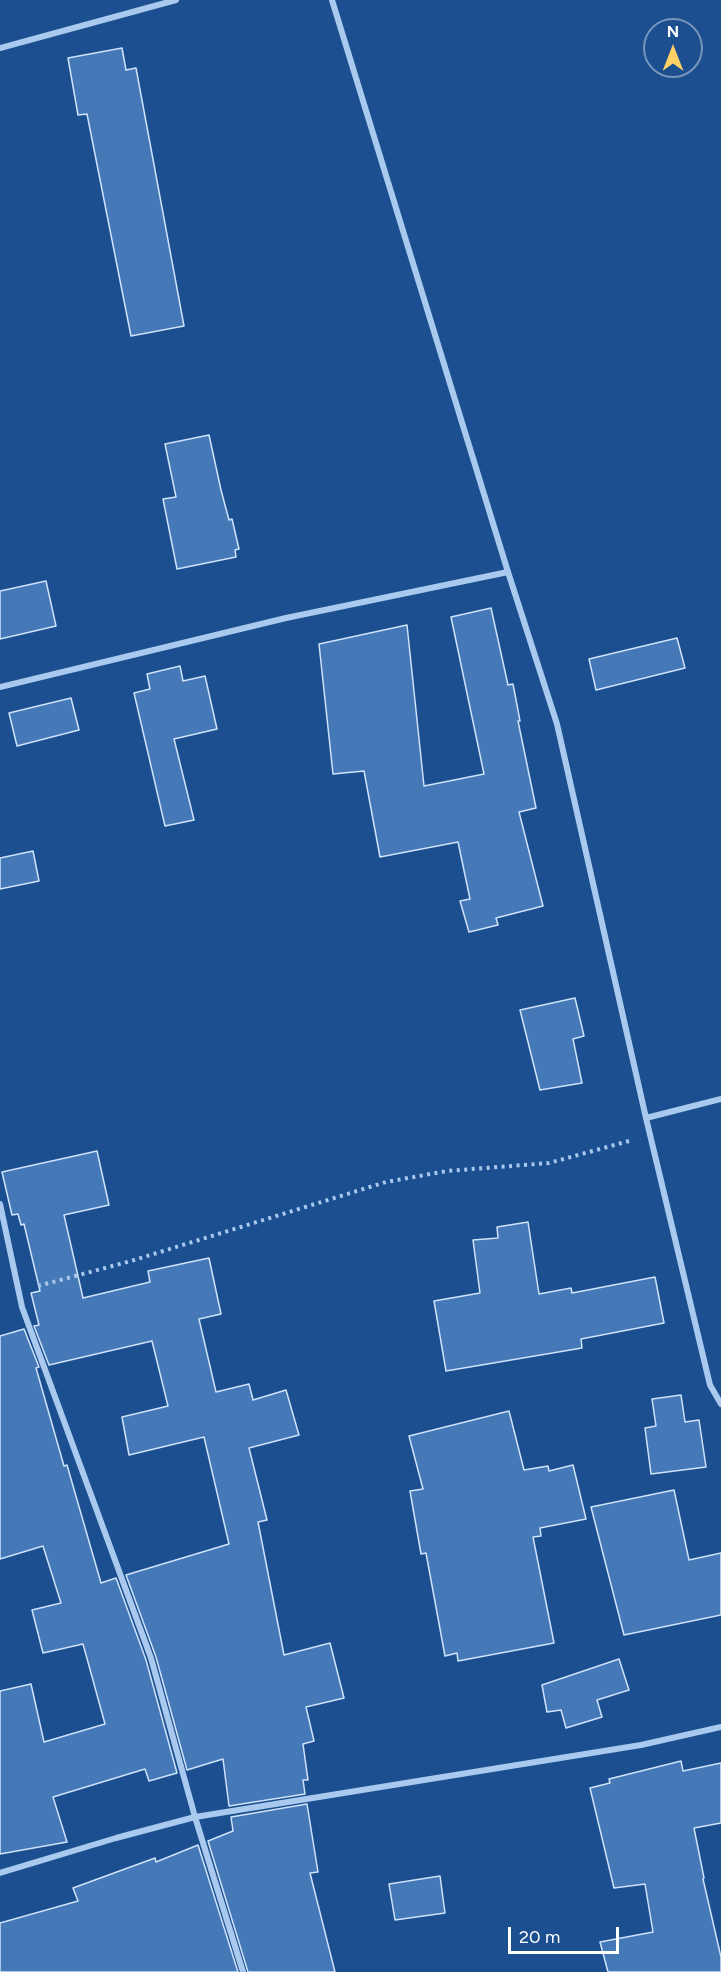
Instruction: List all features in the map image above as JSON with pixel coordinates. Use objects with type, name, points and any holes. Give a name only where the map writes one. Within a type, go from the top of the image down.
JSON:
[{"type":"street","points":[[0,48],[176,0]]},
{"type":"street","points":[[332,0],[557,724],[650,1136],[710,1385],[721,1404]]},
{"type":"street","points":[[0,687],[286,618],[508,572]]},
{"type":"street","points":[[646,1118],[721,1099]]},
{"type":"street","points":[[0,1204],[22,1307],[151,1658],[195,1817],[243,1972]]},
{"type":"street","points":[[0,1873],[195,1817],[618,1748],[721,1727]]},
{"type":"path","points":[[19,1291],[131,1261],[386,1182],[447,1171],[549,1163],[650,1136]]},
{"type":"building","points":[[122,48],[126,70],[136,68],[184,326],[131,336],[87,114],[78,115],[68,58]]},
{"type":"building","points":[[209,435],[221,490],[229,520],[232,519],[239,549],[235,550],[236,557],[177,569],[163,499],[176,497],[165,444]]},
{"type":"building","points":[[46,581],[56,626],[0,639],[0,591]]},
{"type":"building","points":[[491,608],[508,685],[513,684],[520,721],[518,721],[536,808],[519,812],[543,906],[496,918],[498,925],[469,932],[460,901],[470,899],[458,842],[380,857],[364,771],[333,774],[319,644],[407,625],[424,786],[484,774],[451,617]]},
{"type":"building","points":[[677,638],[685,668],[596,690],[589,659]]},
{"type":"building","points":[[180,666],[183,681],[205,676],[217,729],[174,739],[194,820],[165,826],[134,693],[150,689],[147,674]]},
{"type":"building","points":[[71,698],[79,730],[17,746],[9,713]]},
{"type":"building","points":[[33,851],[39,881],[0,889],[0,858]]},
{"type":"building","points":[[575,998],[584,1036],[573,1039],[582,1083],[540,1090],[520,1010]]},
{"type":"building","points":[[97,1151],[109,1205],[64,1215],[83,1298],[150,1282],[148,1271],[209,1258],[221,1314],[199,1319],[216,1392],[249,1384],[253,1400],[286,1390],[299,1435],[249,1448],[267,1520],[258,1522],[284,1655],[330,1643],[344,1698],[306,1707],[314,1741],[303,1744],[308,1780],[303,1780],[305,1794],[229,1806],[223,1759],[187,1770],[156,1657],[126,1575],[229,1544],[204,1437],[129,1455],[122,1417],[168,1406],[152,1341],[49,1365],[34,1326],[39,1325],[31,1293],[40,1291],[24,1224],[21,1225],[18,1214],[12,1215],[2,1172]]},
{"type":"building","points":[[528,1222],[539,1294],[571,1288],[572,1293],[655,1277],[664,1323],[581,1339],[582,1348],[446,1371],[434,1301],[480,1293],[473,1240],[498,1238],[497,1227]]},
{"type":"building","points":[[24,1329],[39,1367],[36,1368],[64,1466],[67,1465],[101,1583],[116,1578],[146,1660],[177,1773],[149,1781],[145,1769],[53,1797],[67,1842],[0,1854],[0,1691],[31,1684],[44,1742],[105,1724],[83,1644],[43,1653],[32,1610],[61,1603],[43,1546],[0,1559],[0,1336]]},
{"type":"building","points":[[681,1395],[685,1422],[699,1420],[706,1467],[651,1474],[645,1428],[656,1426],[652,1399]]},
{"type":"building","points":[[509,1411],[524,1470],[548,1466],[549,1471],[573,1465],[586,1519],[540,1528],[541,1536],[533,1537],[554,1643],[458,1661],[457,1653],[445,1656],[426,1553],[421,1554],[410,1491],[423,1489],[409,1436]]},
{"type":"building","points":[[674,1490],[689,1560],[721,1553],[721,1615],[624,1635],[591,1507]]},
{"type":"building","points":[[619,1659],[629,1690],[597,1700],[602,1717],[566,1728],[561,1710],[547,1712],[542,1685]]},
{"type":"building","points":[[681,1761],[683,1771],[721,1763],[721,1823],[694,1828],[721,1957],[721,1972],[608,1972],[600,1942],[653,1932],[645,1884],[614,1888],[590,1788],[610,1783],[609,1779]]},
{"type":"building","points":[[307,1804],[318,1872],[310,1873],[335,1972],[248,1972],[208,1841],[233,1831],[231,1817]]},
{"type":"building","points":[[198,1845],[238,1972],[0,1972],[0,1923],[78,1901],[73,1888],[155,1858],[156,1862]]},
{"type":"building","points":[[440,1876],[445,1913],[395,1920],[389,1884]]}]
